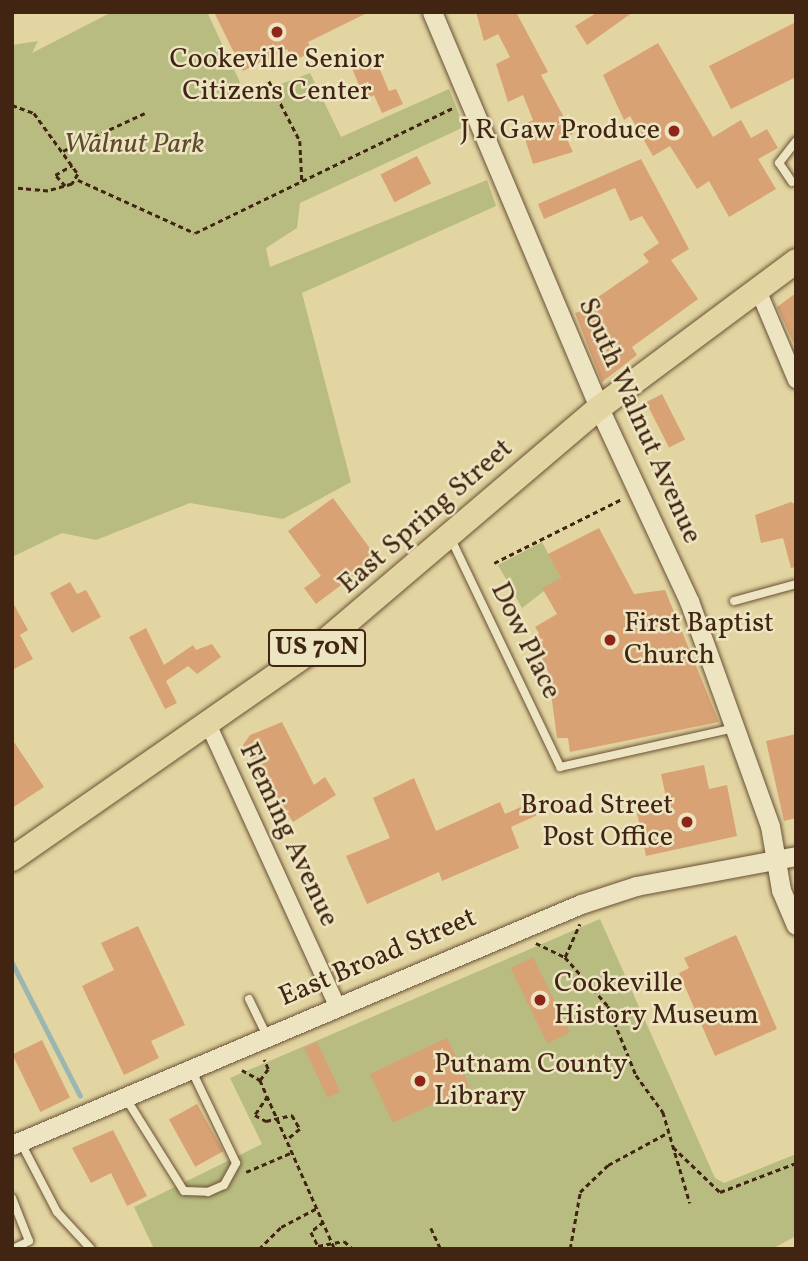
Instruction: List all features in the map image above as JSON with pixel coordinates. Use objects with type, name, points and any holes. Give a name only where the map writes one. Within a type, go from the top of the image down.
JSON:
[{"type":"main road","name":"US 70N","points":[[599,408],[796,261]]},
{"type":"main road","name":"East Spring Street","points":[[12,859],[209,726],[337,632],[599,408]]},
{"type":"street","name":"South Walnut Avenue","points":[[432,12],[599,408],[689,601],[787,858],[781,890],[796,925]]},
{"type":"street","points":[[758,290],[796,380]]},
{"type":"street","name":"Fleming Avenue","points":[[209,726],[337,1005]]},
{"type":"street","name":"East Broad Street","points":[[16,1143],[337,1005],[623,889],[787,858]]},
{"type":"lane","points":[[792,182],[779,163],[796,141]]},
{"type":"lane","name":"Dow Place","points":[[449,535],[560,766],[738,727]]},
{"type":"lane","points":[[734,601],[796,584]]},
{"type":"lane","points":[[249,999],[267,1036]]},
{"type":"lane","points":[[125,1097],[184,1191],[208,1192],[224,1185],[236,1163],[191,1069]]},
{"type":"lane","points":[[16,1143],[57,1212],[91,1249]]},
{"type":"lane","points":[[12,1198],[29,1241],[13,1249]]},
{"type":"path","points":[[268,81],[300,141],[302,181]]},
{"type":"path","points":[[12,105],[34,113],[72,165],[78,180],[195,233],[455,106]]},
{"type":"path","points":[[61,152],[145,113]]},
{"type":"path","points":[[65,186],[55,175],[72,165]]},
{"type":"path","points":[[12,188],[37,193],[78,180]]},
{"type":"path","points":[[494,563],[625,498]]},
{"type":"path","points":[[565,957],[578,940],[580,921]]},
{"type":"path","points":[[534,941],[565,957],[608,1006],[636,1075],[663,1112],[690,1203]]},
{"type":"path","points":[[260,1080],[268,1069],[264,1060]]},
{"type":"path","points":[[242,1070],[260,1080],[335,1249]]},
{"type":"path","points":[[268,1096],[255,1115],[298,1121],[296,1136],[287,1140]]},
{"type":"path","points":[[570,1249],[580,1192],[608,1165],[669,1132]]},
{"type":"path","points":[[673,1147],[720,1192],[796,1163]]},
{"type":"path","points":[[246,1172],[293,1152]]},
{"type":"path","points":[[259,1249],[281,1227],[317,1208]]},
{"type":"path","points":[[324,1222],[311,1232],[312,1240],[333,1244],[344,1241],[354,1249]]},
{"type":"path","points":[[431,1227],[441,1249]]},
{"type":"green space","name":"Walnut Park","points":[[112,12],[207,12],[247,97],[310,73],[341,137],[449,89],[464,127],[300,203],[297,228],[266,248],[270,267],[487,180],[496,206],[302,293],[351,482],[283,519],[190,503],[96,540],[62,533],[12,557],[12,45],[38,41],[32,53]]},
{"type":"green space","points":[[542,542],[561,578],[522,608],[498,565]]},
{"type":"green space","points":[[600,919],[715,1178],[724,1183],[796,1154],[796,1236],[772,1249],[154,1249],[134,1207],[262,1144],[230,1078]]},
{"type":"building","name":"Cookeville Senior Citizens Center","points":[[214,12],[369,12],[308,42],[312,52],[293,61],[287,49],[243,71]]},
{"type":"building","points":[[476,12],[516,12],[548,72],[541,75],[573,134],[566,137],[573,152],[533,164],[521,126],[533,120],[523,95],[508,102],[496,64],[510,57],[498,34],[484,41]]},
{"type":"building","points":[[598,12],[633,12],[587,45],[575,26]]},
{"type":"building","points":[[796,22],[796,77],[731,109],[709,66]]},
{"type":"building","name":"J R Gaw Produce","points":[[658,43],[713,137],[741,120],[751,138],[767,129],[778,148],[758,159],[776,189],[729,217],[709,181],[697,189],[670,146],[653,156],[630,116],[624,120],[603,75]]},
{"type":"building","points":[[375,58],[389,91],[396,89],[403,104],[382,113],[374,95],[365,100],[352,68]]},
{"type":"building","points":[[417,156],[431,184],[395,202],[380,175]]},
{"type":"building","points":[[641,159],[689,249],[671,260],[698,299],[632,347],[637,355],[602,382],[575,313],[603,304],[598,297],[649,262],[643,254],[659,243],[642,216],[630,221],[615,188],[544,219],[538,204]]},
{"type":"building","points":[[796,293],[796,348],[777,307]]},
{"type":"building","points":[[662,394],[685,439],[669,448],[646,402]]},
{"type":"building","points":[[333,498],[377,558],[316,604],[304,588],[321,576],[288,531]]},
{"type":"building","points":[[791,502],[796,505],[796,567],[791,568],[783,538],[761,543],[755,515]]},
{"type":"building","name":"First Baptist Church","points":[[599,528],[634,594],[665,590],[719,722],[570,752],[568,738],[557,738],[548,671],[532,637],[539,633],[535,627],[557,614],[542,588],[561,578],[548,554]]},
{"type":"building","points":[[70,582],[77,594],[86,590],[101,617],[72,633],[50,593]]},
{"type":"building","points":[[12,601],[28,630],[20,635],[33,659],[12,670]]},
{"type":"building","points":[[146,628],[164,665],[193,645],[196,650],[212,644],[221,657],[197,674],[188,666],[166,681],[177,703],[165,709],[129,637]]},
{"type":"building","points":[[282,722],[314,785],[325,777],[336,795],[293,822],[243,745],[250,735]]},
{"type":"building","points":[[796,734],[796,818],[784,821],[766,741]]},
{"type":"building","points":[[12,739],[44,787],[12,808]]},
{"type":"building","name":"Broad Street Post Office","points":[[704,765],[709,789],[727,785],[737,836],[646,856],[636,808],[666,797],[661,774]]},
{"type":"building","points":[[414,778],[436,831],[500,802],[505,814],[536,800],[542,813],[511,827],[519,848],[442,881],[439,872],[367,904],[346,856],[390,838],[373,798]]},
{"type":"building","points":[[138,926],[185,1025],[151,1041],[159,1058],[124,1075],[82,986],[114,970],[101,943]]},
{"type":"building","points":[[736,935],[777,1029],[715,1056],[679,973],[689,968],[684,958]]},
{"type":"building","name":"Cookeville History Museum","points":[[533,957],[570,1032],[547,1043],[511,968]]},
{"type":"building","name":"Putnam County Library","points":[[447,1038],[470,1087],[393,1123],[370,1074]]},
{"type":"building","points":[[42,1040],[70,1098],[40,1112],[12,1054]]},
{"type":"building","points":[[317,1042],[340,1092],[328,1098],[304,1048]]},
{"type":"building","points":[[197,1104],[223,1151],[195,1167],[169,1120]]},
{"type":"building","points":[[113,1130],[147,1196],[127,1206],[111,1173],[91,1183],[72,1148]]},
{"type":"waterway","points":[[12,963],[80,1096]]},
{"type":"place","name":"Cookeville Senior Citizens Center","points":[[277,32]]},
{"type":"place","name":"J R Gaw Produce","points":[[674,131]]},
{"type":"place","name":"First Baptist Church","points":[[610,640]]},
{"type":"place","name":"Broad Street Post Office","points":[[687,822]]},
{"type":"place","name":"Cookeville History Museum","points":[[540,1000]]},
{"type":"place","name":"Putnam County Library","points":[[420,1081]]}]
